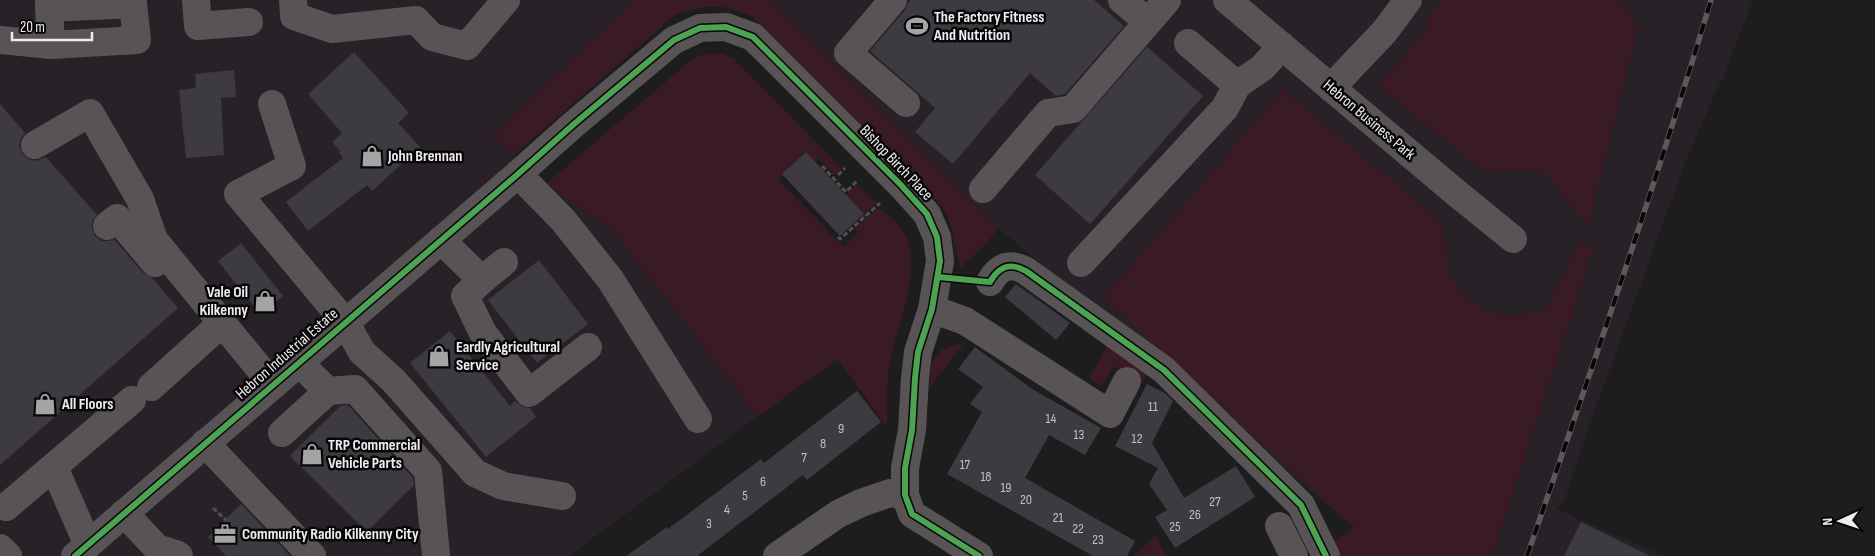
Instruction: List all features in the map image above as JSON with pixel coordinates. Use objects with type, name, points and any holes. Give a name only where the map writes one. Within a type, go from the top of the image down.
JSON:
[{"type":"street","points":[[196,0],[198,26],[249,22]]},
{"type":"street","points":[[292,0],[294,16],[332,30],[416,20],[432,37],[467,46],[506,0]]},
{"type":"street","points":[[893,0],[848,53],[906,103]]},
{"type":"street","points":[[1122,0],[1148,22]]},
{"type":"street","points":[[983,189],[1048,113],[1073,109],[1167,0]]},
{"type":"street","points":[[1331,88],[1385,31],[1408,0]]},
{"type":"street","points":[[0,40],[51,45],[136,40],[133,2],[49,4],[51,45]]},
{"type":"street","name":"Hebron Business Park","points":[[1237,3],[1282,46],[1331,88],[1513,239]]},
{"type":"street","name":"Bishop Birch Place","points":[[518,174],[674,40],[700,28],[726,27],[753,37],[900,184],[927,214],[937,237],[940,261],[932,309],[918,352],[912,430],[905,468],[905,495],[912,514],[979,556]]},
{"type":"street","points":[[1188,43],[1237,85]]},
{"type":"street","points":[[1081,263],[1225,108],[1237,85],[1262,68],[1282,46]]},
{"type":"street","points":[[272,104],[292,166],[238,194],[345,322],[362,352],[394,381],[475,473],[502,486],[562,496]]},
{"type":"street","points":[[36,145],[90,113],[140,199],[154,240],[268,389]]},
{"type":"street","points":[[518,174],[563,220],[610,278],[698,419]]},
{"type":"street","name":"Hebron Industrial Estate","points":[[81,550],[518,174]]},
{"type":"street","points":[[107,226],[117,218],[212,332],[268,389]]},
{"type":"street","points":[[441,240],[482,280]]},
{"type":"street","points":[[504,262],[465,296],[483,333],[529,393],[588,347]]},
{"type":"street","points":[[990,282],[995,273],[1006,267],[1016,266],[1026,271],[1164,370],[1301,505],[1326,556]]},
{"type":"street","points":[[932,309],[965,321],[1110,414],[1127,381]]},
{"type":"street","points":[[6,507],[142,394],[212,332]]},
{"type":"street","points":[[299,363],[328,391]]},
{"type":"street","points":[[282,433],[328,391],[355,389],[428,471],[436,556]]},
{"type":"street","points":[[205,443],[312,556]]},
{"type":"street","points":[[54,467],[81,550]]},
{"type":"street","points":[[777,556],[838,514],[861,503],[890,493],[905,495]]},
{"type":"street","points":[[124,513],[156,548],[179,556]]},
{"type":"street","points":[[0,548],[8,556]]},
{"type":"path","points":[[822,166],[846,192],[858,180]]},
{"type":"path","points":[[838,176],[846,168]]},
{"type":"path","points":[[838,237],[840,239],[880,202]]},
{"type":"path","points":[[213,508],[226,520]]},
{"type":"shaded area","points":[[0,0],[635,0],[491,136],[566,199],[609,226],[758,416],[569,556],[0,556]]},
{"type":"shaded area","points":[[635,0],[769,0],[998,228],[987,243],[960,268],[950,222],[942,206],[753,17],[723,7],[706,7],[676,14],[514,155],[491,136]]},
{"type":"shaded area","points":[[769,0],[1753,0],[1722,80],[1715,92],[1684,166],[1594,412],[1564,502],[1556,509],[1663,556],[1492,556],[1593,251],[1581,240],[1544,311],[1355,528],[998,228]]},
{"type":"shaded area","points":[[1442,0],[1619,0],[1639,26],[1588,226],[1544,173],[1520,170],[1491,172],[1479,168],[1379,87],[1429,26],[1426,20]]},
{"type":"shaded area","points":[[722,54],[734,59],[841,168],[834,175],[818,158],[814,161],[806,152],[778,179],[843,247],[858,234],[854,229],[879,207],[899,225],[908,241],[911,257],[908,294],[890,362],[887,427],[838,359],[758,416],[609,226],[566,199],[547,183],[691,60],[700,55]]},
{"type":"shaded area","points":[[1283,90],[1435,216],[1445,234],[1449,268],[1457,285],[1470,300],[1486,310],[1510,315],[1544,311],[1581,240],[1593,251],[1492,556],[1333,556],[1328,544],[1354,527],[1104,298]]},
{"type":"shaded area","points":[[857,184],[876,203],[864,214],[846,195]]},
{"type":"shaded area","points":[[958,344],[963,345],[930,386],[932,364],[935,358],[943,350]]},
{"type":"shaded area","points":[[1108,344],[1147,375],[1142,383],[1113,366],[1102,386],[1089,379]]},
{"type":"shaded area","points":[[1156,535],[1166,556],[1134,556]]},
{"type":"building","points":[[910,0],[1094,0],[1124,26],[1065,94],[1056,96],[1030,73],[953,164],[915,132],[935,108],[870,51],[905,10]]},
{"type":"building","points":[[1147,47],[1203,96],[1090,224],[1035,175]]},
{"type":"building","points":[[354,52],[409,113],[398,123],[420,147],[372,191],[367,185],[308,231],[286,202],[343,158],[332,142],[342,133],[308,94]]},
{"type":"building","points":[[234,70],[236,97],[221,98],[224,155],[186,158],[179,90],[196,88],[195,74]]},
{"type":"building","points":[[0,104],[25,133],[19,145],[22,153],[27,158],[35,161],[46,157],[97,215],[92,221],[95,236],[102,241],[114,239],[143,273],[152,278],[178,308],[0,465]]},
{"type":"building","points":[[806,152],[864,214],[840,236],[782,174]]},
{"type":"building","points":[[241,243],[283,296],[260,314],[218,261]]},
{"type":"building","points":[[539,260],[588,324],[537,363],[488,300]]},
{"type":"building","points":[[1016,284],[1070,323],[1056,340],[1005,297]]},
{"type":"building","points":[[450,331],[510,406],[515,401],[523,407],[530,408],[536,417],[486,457],[410,363]]},
{"type":"building","points":[[975,347],[1032,389],[1101,428],[1085,455],[1049,435],[1025,478],[1135,541],[1127,556],[1093,556],[947,474],[982,412],[970,404],[983,387],[958,369]]},
{"type":"building","points":[[1147,384],[1165,393],[1173,401],[1152,443],[1184,498],[1236,466],[1255,497],[1175,548],[1155,517],[1167,510],[1149,484],[1158,468],[1115,446]]},
{"type":"building","points":[[857,391],[881,422],[807,480],[803,475],[697,556],[626,556],[667,527],[668,529],[761,459],[764,463]]},
{"type":"building","points":[[348,405],[413,478],[414,485],[367,532],[290,456],[340,406]]},
{"type":"building","points":[[241,504],[290,556],[226,556],[208,537]]},
{"type":"building","points":[[1581,522],[1650,556],[1564,556]]},
{"type":"railway","points":[[1527,556],[1599,348],[1711,0]]},
{"type":"cycle path","points":[[75,556],[574,124],[674,40],[700,28],[726,27],[753,37],[900,184],[927,214],[937,237],[940,261],[932,309],[918,352],[912,430],[905,468],[905,495],[912,514],[979,556]]},
{"type":"cycle path","points":[[938,277],[990,282],[997,272],[1005,267],[1020,268],[1164,370],[1301,505],[1326,556]]},
{"type":"place","name":"The Factory Fitness And Nutrition","points":[[917,26]]},
{"type":"place","name":"John Brennan","points":[[372,156]]},
{"type":"place","name":"Vale Oil Kilkenny","points":[[265,301]]},
{"type":"place","name":"Eardly Agricultural Service","points":[[439,356]]},
{"type":"place","name":"All Floors","points":[[45,404]]},
{"type":"place","name":"TRP Commercial Vehicle Parts","points":[[312,454]]},
{"type":"place","name":"Community Radio Kilkenny City","points":[[225,534]]}]
